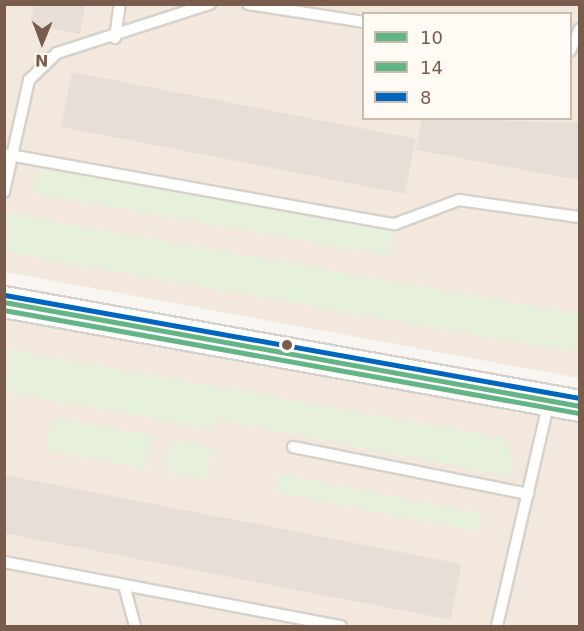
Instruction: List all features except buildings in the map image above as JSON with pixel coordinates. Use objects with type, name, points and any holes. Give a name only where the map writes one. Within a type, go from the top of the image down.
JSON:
[{"type":"main road","points":[[4,302],[579,406]]},
{"type":"lane","points":[[115,38],[120,4]]},
{"type":"lane","points":[[4,192],[8,155],[29,80],[57,53],[115,38],[210,4]]},
{"type":"lane","points":[[248,4],[362,22]]},
{"type":"lane","points":[[572,46],[579,29]]},
{"type":"lane","points":[[8,155],[395,224],[459,200],[579,217]]},
{"type":"lane","points":[[497,627],[549,401]]},
{"type":"lane","points":[[292,447],[528,494]]},
{"type":"lane","points":[[4,562],[342,627]]},
{"type":"lane","points":[[124,585],[135,627]]},
{"type":"shaded area","points":[[4,5],[579,5],[579,378],[5,272]]},
{"type":"shaded area","points":[[4,302],[579,406],[579,626],[5,626]]},
{"type":"green space","points":[[37,168],[394,231],[389,255],[33,193]]},
{"type":"green space","points":[[4,213],[580,315],[574,352],[4,252]]},
{"type":"green space","points":[[4,349],[503,438],[513,458],[510,477],[217,419],[214,429],[5,392]]},
{"type":"green space","points":[[52,418],[151,436],[146,468],[46,450]]},
{"type":"green space","points":[[170,439],[212,447],[206,480],[164,471]]},
{"type":"green space","points":[[278,474],[481,513],[478,531],[275,492]]},
{"type":"transit line","name":"8","points":[[5,295],[580,398]]},
{"type":"transit line","name":"10","points":[[4,302],[580,406]]},
{"type":"transit line","name":"14","points":[[4,310],[579,413]]}]
